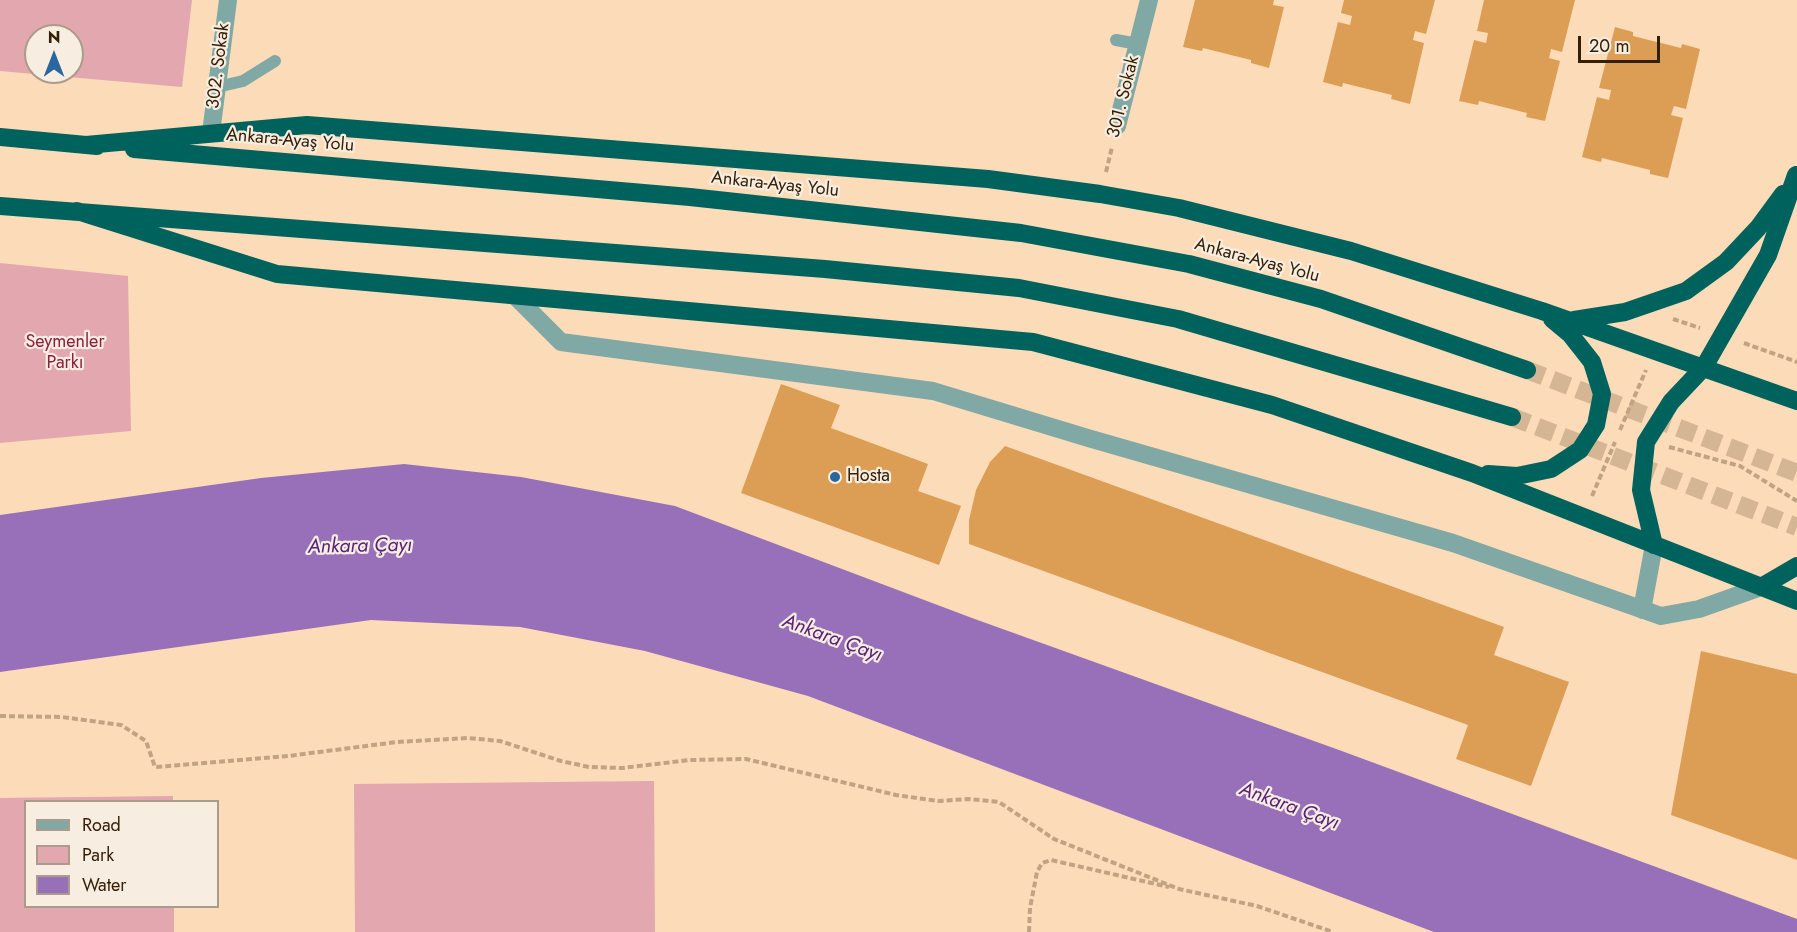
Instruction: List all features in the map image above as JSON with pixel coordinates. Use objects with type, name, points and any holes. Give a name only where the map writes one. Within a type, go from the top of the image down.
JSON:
[{"type":"highway","points":[[86,145],[307,125],[988,179],[1100,194],[1179,208],[1351,251],[1542,311],[1797,401]]},
{"type":"highway","name":"Ankara-Ayaş Yolu","points":[[0,137],[690,197],[1021,233],[1189,264],[1321,299],[1527,370]]},
{"type":"highway","points":[[1569,321],[1625,312],[1686,291],[1726,262],[1758,228],[1796,175]]},
{"type":"highway","points":[[1654,545],[1641,490],[1646,442],[1671,402],[1704,367],[1768,255],[1796,175]]},
{"type":"highway","points":[[0,206],[814,268],[1019,288],[1178,319],[1512,417]]},
{"type":"highway","points":[[77,211],[277,274],[1033,342],[1272,405],[1472,473],[1797,601]]},
{"type":"highway","points":[[1472,473],[1517,476],[1551,469],[1580,450],[1596,425],[1602,393],[1592,362],[1570,334],[1542,311]]},
{"type":"highway","points":[[1761,587],[1797,566]]},
{"type":"street","name":"302. Sokak","points":[[211,133],[228,0]]},
{"type":"street","name":"301. Sokak","points":[[1117,126],[1149,0]]},
{"type":"street","points":[[515,296],[561,342],[933,391],[1453,543],[1661,616],[1699,609],[1761,587]]},
{"type":"street","points":[[1642,610],[1654,545]]},
{"type":"lane","points":[[1116,40],[1138,44]]},
{"type":"lane","points":[[217,87],[243,81],[275,61]]},
{"type":"path","name":"301. Sokak","points":[[1100,194],[1117,126]]},
{"type":"path","points":[[1660,300],[1673,320],[1797,362]]},
{"type":"path","points":[[1664,446],[1740,466],[1797,501]]},
{"type":"path","points":[[0,716],[62,717],[121,725],[146,741],[155,767],[288,756],[435,738],[500,741],[561,761],[589,767],[622,768],[690,760],[746,759],[896,795],[938,801],[969,799],[999,802],[1054,839],[1179,889]]},
{"type":"path","points":[[1029,932],[1030,908],[1037,872],[1042,863],[1051,860],[1093,868],[1140,882],[1257,906],[1334,932]]},
{"type":"green space","points":[[0,0],[192,0],[182,87],[84,78],[84,24],[24,24],[24,73],[0,71]]},
{"type":"green space","name":"Seymenler Parkı","points":[[0,263],[128,276],[131,431],[0,443]]},
{"type":"green space","points":[[654,781],[655,932],[355,932],[354,784]]},
{"type":"green space","points":[[173,796],[173,800],[24,800],[24,908],[174,908],[174,932],[0,932],[0,798]]},
{"type":"water","name":"Ankara Çayı","points":[[404,464],[521,477],[675,506],[972,618],[1797,919],[1797,932],[1434,932],[808,696],[645,651],[520,627],[371,620],[0,672],[0,515],[261,478]]},
{"type":"building","points":[[1195,0],[1274,0],[1273,5],[1284,7],[1269,68],[1251,63],[1251,60],[1203,48],[1202,51],[1183,47]]},
{"type":"building","points":[[1344,0],[1435,0],[1426,34],[1415,31],[1413,40],[1424,43],[1410,104],[1391,99],[1392,95],[1343,83],[1342,87],[1323,82],[1338,22],[1350,25],[1352,16],[1341,13]]},
{"type":"building","points":[[1484,0],[1575,0],[1562,52],[1551,49],[1549,58],[1560,61],[1545,121],[1526,117],[1527,113],[1479,101],[1478,105],[1459,101],[1474,40],[1486,43],[1488,33],[1477,31]]},
{"type":"building","points":[[1615,27],[1633,32],[1633,36],[1681,48],[1682,44],[1700,49],[1686,109],[1674,106],[1671,115],[1683,118],[1668,178],[1650,174],[1650,170],[1602,158],[1601,162],[1582,157],[1597,97],[1609,100],[1611,90],[1599,88]]},
{"type":"building","name":"Hosta","points":[[781,384],[840,405],[831,428],[928,464],[918,491],[961,506],[939,565],[741,493]]},
{"type":"building","points":[[1005,446],[1504,627],[1494,655],[1569,682],[1531,786],[1456,759],[1468,725],[969,544],[969,520],[976,490],[990,462]]},
{"type":"building","points":[[1701,651],[1797,674],[1797,860],[1671,815]]},
{"type":"tunnel","points":[[1527,370],[1797,473]]},
{"type":"tunnel","points":[[1512,417],[1797,527]]},
{"type":"place","name":"Hosta","points":[[835,477]]}]
